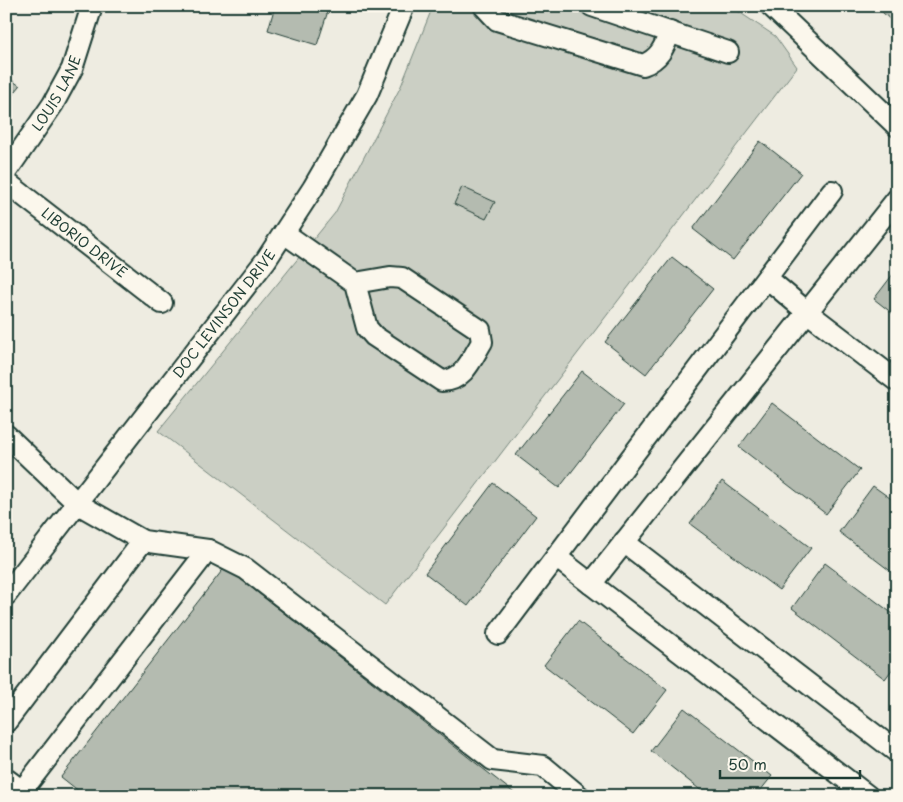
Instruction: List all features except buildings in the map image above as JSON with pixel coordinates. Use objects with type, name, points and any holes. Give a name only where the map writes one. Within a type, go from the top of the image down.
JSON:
[{"type":"street","name":"LOUIS LANE","points":[[6,172],[53,104],[72,69],[92,6]]},
{"type":"street","name":"DOC LEVINSON DRIVE","points":[[6,596],[266,260],[313,188],[367,95],[404,6]]},
{"type":"street","points":[[484,6],[498,20],[643,65],[652,62],[663,51],[670,32]]},
{"type":"street","points":[[592,6],[728,52]]},
{"type":"street","points":[[771,6],[897,126]]},
{"type":"street","name":"LIBORIO DRIVE","points":[[6,182],[162,303]]},
{"type":"street","points":[[498,634],[832,191]]},
{"type":"street","points":[[591,584],[897,199]]},
{"type":"street","points":[[284,233],[355,284],[367,328],[374,336],[442,382],[452,381],[462,374],[482,342],[480,330],[402,278],[390,277],[355,284]]},
{"type":"street","points":[[766,278],[897,381]]},
{"type":"street","points":[[6,434],[78,504],[143,541],[208,550],[246,569],[493,760],[543,766],[579,796]]},
{"type":"street","points":[[6,722],[143,541]]},
{"type":"street","points":[[624,542],[897,752]]},
{"type":"street","points":[[19,790],[208,550]]},
{"type":"street","points":[[556,557],[868,796]]},
{"type":"shaded area","points":[[433,6],[730,6],[775,36],[797,67],[385,605],[158,431],[335,213],[401,86]]}]
